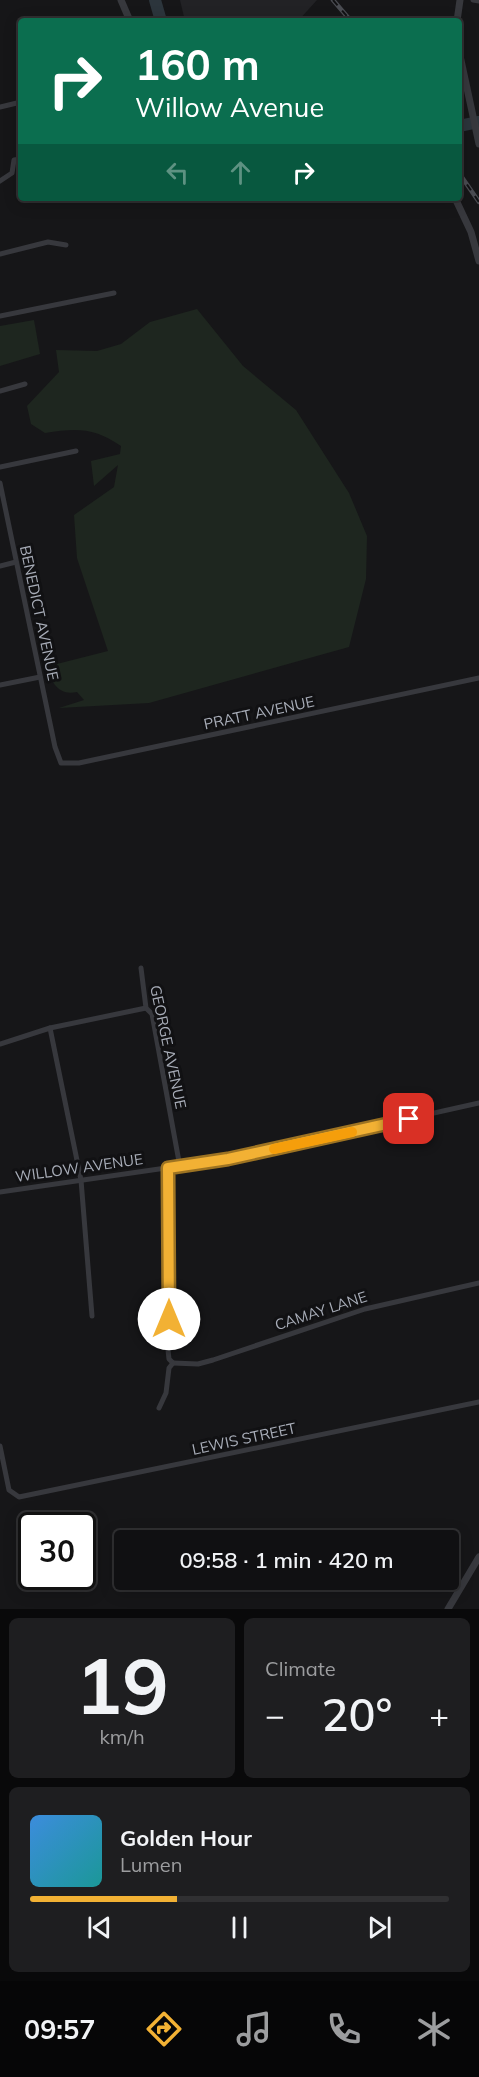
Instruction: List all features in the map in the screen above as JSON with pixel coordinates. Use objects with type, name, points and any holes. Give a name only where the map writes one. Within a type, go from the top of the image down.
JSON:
[{"type":"street","points":[[121,0],[129,18]]},
{"type":"street","points":[[457,18],[460,0]]},
{"type":"street","points":[[473,0],[479,1]]},
{"type":"street","points":[[462,65],[479,144]]},
{"type":"street","points":[[0,107],[18,103]]},
{"type":"street","points":[[0,181],[12,173],[14,160],[18,159]]},
{"type":"street","points":[[456,201],[471,232],[479,261]]},
{"type":"street","points":[[0,254],[48,242],[66,244]]},
{"type":"street","points":[[0,316],[114,293]]},
{"type":"street","points":[[0,391],[25,384]]},
{"type":"street","points":[[0,467],[76,451]]},
{"type":"street","name":"BENEDICT AVENUE","points":[[0,483],[55,747]]},
{"type":"street","points":[[0,566],[16,562]]},
{"type":"street","points":[[0,686],[40,677]]},
{"type":"street","name":"PRATT AVENUE","points":[[55,747],[61,763],[77,764],[479,678]]},
{"type":"street","name":"GEORGE AVENUE","points":[[141,968],[146,1008],[152,1014],[180,1167]]},
{"type":"street","points":[[0,1044],[50,1028],[146,1008]]},
{"type":"street","points":[[50,1028],[81,1180],[92,1316]]},
{"type":"street","name":"WILLOW AVENUE","points":[[0,1192],[237,1157],[479,1103]]},
{"type":"street","points":[[159,1408],[166,1393],[169,1368],[173,1363],[169,1359],[168,1350],[168,1168]]},
{"type":"street","name":"CAMAY LANE","points":[[173,1363],[198,1364],[366,1309],[479,1283]]},
{"type":"street","name":"LEWIS STREET","points":[[0,1446],[9,1490],[15,1496],[27,1496],[479,1402]]},
{"type":"street","points":[[448,1609],[479,1557]]},
{"type":"shaded area","points":[[180,0],[317,0],[301,18],[184,18]]},
{"type":"shaded area","points":[[197,309],[243,366],[296,410],[349,493],[367,536],[366,579],[349,647],[149,703],[59,708],[84,700],[77,692],[70,693],[60,690],[50,678],[45,667],[108,651],[77,558],[74,515],[114,487],[118,465],[94,486],[91,461],[120,454],[121,446],[102,435],[84,430],[45,433],[31,424],[27,406],[59,372],[56,350],[97,351],[121,344],[150,322]]},
{"type":"shaded area","points":[[34,320],[40,354],[0,366],[0,326]]},
{"type":"waterway","points":[[155,0],[160,18]]},
{"type":"waterway","points":[[462,125],[479,122]]},
{"type":"railway","points":[[333,0],[348,18]]},
{"type":"railway","points":[[462,177],[479,202]]},
{"type":"slow traffic","points":[[274,1149],[352,1132]]},
{"type":"route","points":[[169,1319],[168,1168],[228,1159],[409,1119]]}]
